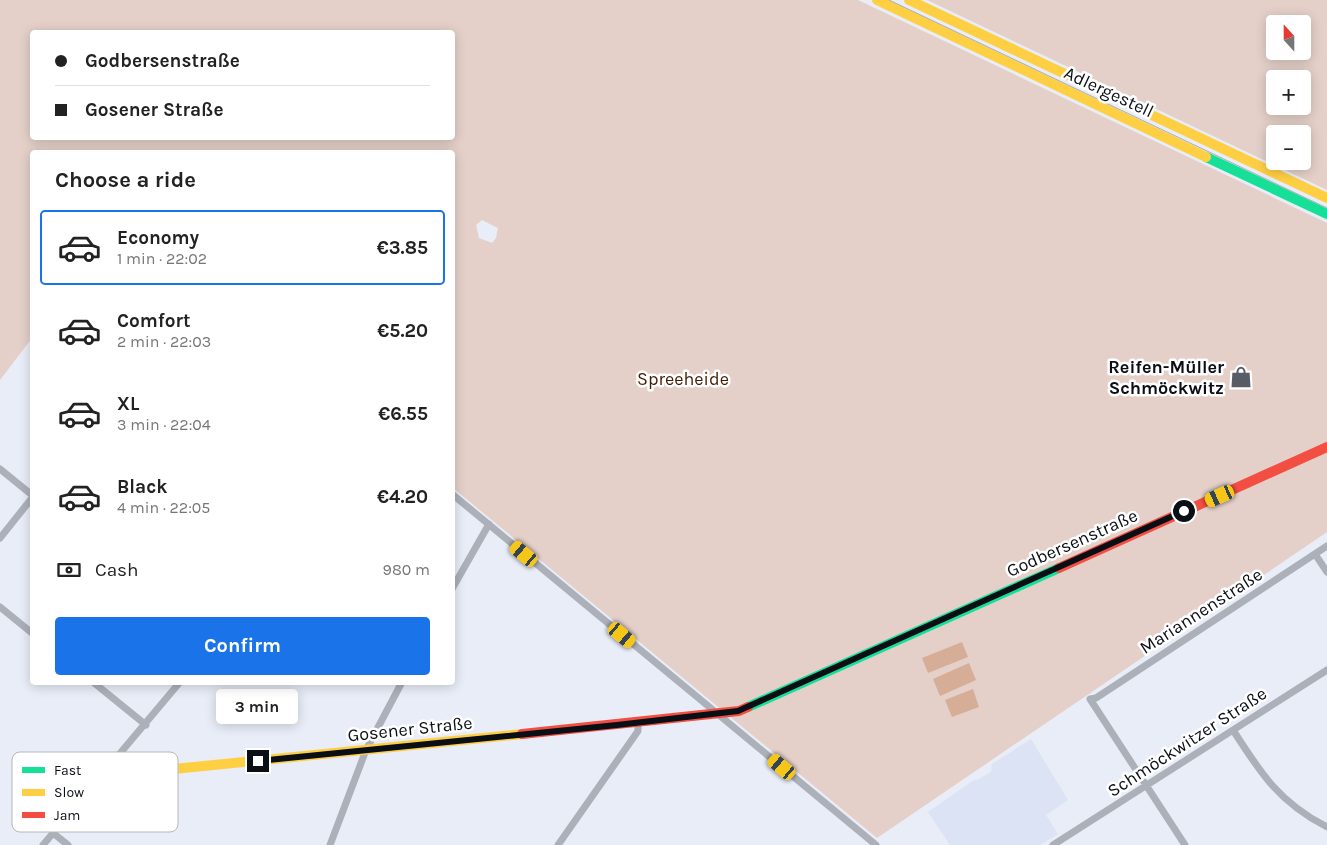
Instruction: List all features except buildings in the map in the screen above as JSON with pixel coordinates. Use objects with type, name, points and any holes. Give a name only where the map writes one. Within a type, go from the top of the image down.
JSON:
[{"type":"street","name":"Adlergestell","points":[[878,0],[1327,214]]},
{"type":"street","name":"Adlergestell","points":[[909,0],[1327,198]]},
{"type":"street","name":"Godbersenstraße","points":[[720,715],[746,708],[1327,447]]},
{"type":"street","points":[[0,470],[30,494]]},
{"type":"street","points":[[455,496],[876,845]]},
{"type":"street","points":[[0,538],[30,499]]},
{"type":"street","points":[[455,584],[489,524]]},
{"type":"street","name":"Mariannenstraße","points":[[1148,790],[1090,699],[1096,698],[1327,546]]},
{"type":"street","points":[[1315,554],[1327,572]]},
{"type":"street","points":[[0,607],[30,632]]},
{"type":"street","name":"Schmöckwitzer Straße","points":[[1053,845],[1065,842],[1148,790],[1233,730],[1327,670]]},
{"type":"street","points":[[98,685],[146,724]]},
{"type":"street","points":[[122,752],[178,685]]},
{"type":"street","points":[[330,845],[366,750],[400,685]]},
{"type":"street","name":"Gosener Straße","points":[[178,769],[720,715]]},
{"type":"street","points":[[558,845],[638,731],[638,723]]},
{"type":"street","points":[[1233,730],[1269,782],[1284,799],[1327,827]]},
{"type":"street","points":[[1148,790],[1185,845]]},
{"type":"street","points":[[43,845],[53,833],[68,845]]},
{"type":"shaded area","points":[[962,642],[968,657],[928,673],[922,658]]},
{"type":"shaded area","points":[[969,663],[976,680],[940,696],[933,679]]},
{"type":"shaded area","points":[[973,689],[979,707],[952,717],[945,700]]},
{"type":"shaded area","points":[[1031,739],[1068,800],[1046,815],[1058,834],[1040,845],[950,845],[928,812],[974,780],[991,772],[992,764]]},
{"type":"green space","name":"Spreeheide","points":[[0,0],[858,0],[1327,223],[1327,532],[877,838],[455,490],[455,150],[30,150],[30,341],[0,380]],"holes":[[[482,220],[498,228],[496,238],[492,243],[479,238],[476,225]]]},
{"type":"green space","points":[[927,0],[1327,0],[1327,190],[1285,170],[1311,170],[1311,125],[1266,125],[1266,161]]},
{"type":"tram line","points":[[889,0],[1327,208]]},
{"type":"traffic: fast","points":[[1206,157],[1327,214]]},
{"type":"traffic: fast","points":[[748,707],[1059,568]]},
{"type":"traffic: slow","points":[[877,0],[1206,157]]},
{"type":"traffic: slow","points":[[909,0],[1327,198]]},
{"type":"traffic: slow","points":[[178,769],[522,734]]},
{"type":"traffic: jam","points":[[1059,568],[1327,447]]},
{"type":"traffic: jam","points":[[522,734],[739,711],[748,707]]},
{"type":"place","name":"Reifen-Müller Schmöckwitz","points":[[1241,377]]},
{"type":"route","points":[[258,761],[720,715],[738,711],[1184,511]]}]
